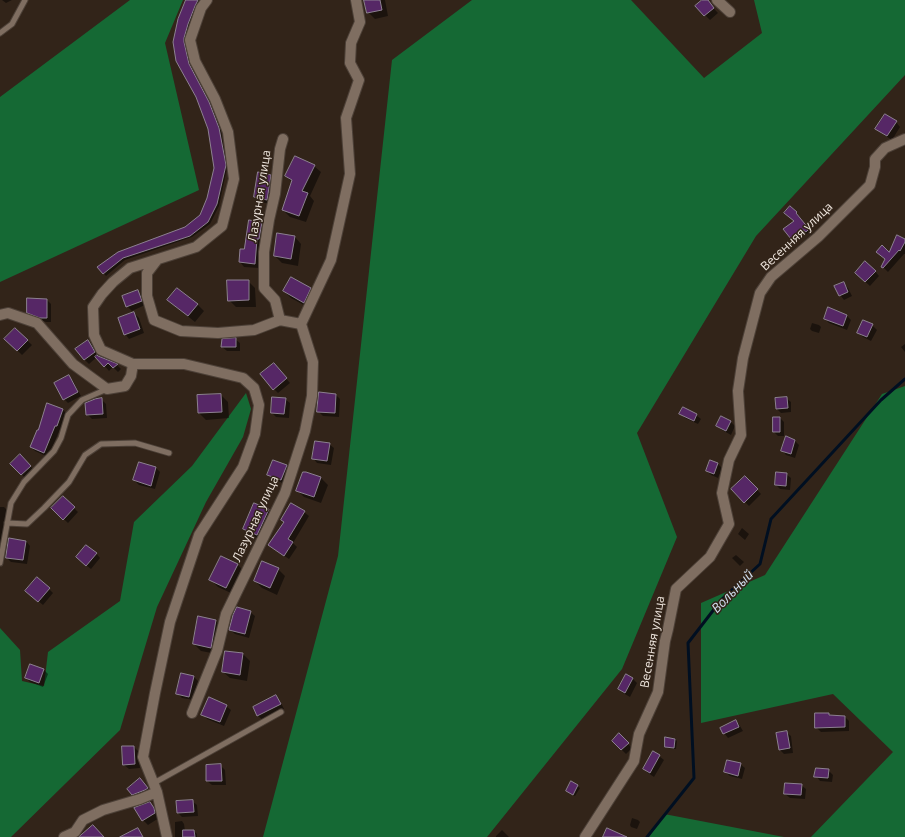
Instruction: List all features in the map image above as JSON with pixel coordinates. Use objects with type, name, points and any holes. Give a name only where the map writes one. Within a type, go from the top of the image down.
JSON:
[{"type":"street","points":[[167,837],[155,788],[143,757],[170,622],[199,535],[243,467],[255,434],[259,406],[254,388],[243,378],[184,364],[133,364],[101,350],[94,335],[93,307],[113,282],[130,268],[196,247],[222,226],[234,179],[228,132],[215,99],[194,61],[190,40],[201,8],[207,0]]},
{"type":"street","points":[[157,260],[147,272],[147,296],[154,320],[181,331],[218,333],[254,330],[280,320],[301,324],[331,260],[350,174],[346,118],[359,80],[350,63],[351,43],[360,22],[356,0]]},
{"type":"street","points":[[717,0],[730,12]]},
{"type":"street","name":"Лазурная улица","points":[[280,320],[276,300],[264,288],[264,252],[275,194],[280,149],[283,139]]},
{"type":"street","name":"Весенняя улица","points":[[585,837],[634,761],[639,734],[658,692],[665,641],[676,589],[710,557],[729,524],[722,493],[729,460],[741,435],[738,391],[743,358],[760,293],[771,277],[818,237],[870,185],[875,167],[875,158],[885,148],[905,139]]},
{"type":"street","points":[[0,315],[8,313],[37,322],[73,364],[108,389],[125,386],[131,376],[133,364]]},
{"type":"street","name":"Лазурная улица","points":[[192,714],[217,651],[226,614],[285,493],[305,431],[312,396],[313,362],[301,324]]},
{"type":"street","points":[[64,837],[75,832],[83,820],[103,810],[140,799],[155,788]]},
{"type":"lane","points":[[0,33],[12,24],[26,0]]},
{"type":"lane","points":[[0,563],[11,503],[24,482],[54,451],[61,438],[68,415],[82,400],[108,389]]},
{"type":"lane","points":[[7,523],[27,524],[69,482],[85,455],[101,444],[135,443],[169,453]]},
{"type":"lane","points":[[155,788],[281,712]]},
{"type":"green space","points":[[130,0],[183,0],[165,43],[199,190],[0,282],[0,97]]},
{"type":"green space","points":[[472,0],[631,0],[704,78],[762,33],[754,0],[905,0],[905,75],[756,236],[637,433],[677,537],[622,669],[487,837],[263,837],[338,556],[392,60]]},
{"type":"green space","points":[[905,386],[905,837],[811,837],[893,752],[833,694],[701,723],[701,603],[765,575],[882,394]]},
{"type":"green space","points":[[246,393],[251,409],[243,437],[206,502],[157,607],[120,730],[11,837],[0,837],[0,628],[20,650],[22,681],[44,686],[48,652],[120,601],[134,522],[192,466]]},
{"type":"green space","points":[[664,814],[784,837],[649,837]]},
{"type":"building","points":[[186,0],[198,0],[184,38],[189,64],[209,102],[219,128],[226,165],[217,204],[208,222],[190,236],[123,258],[103,274],[97,267],[118,252],[185,227],[200,215],[207,198],[214,168],[208,129],[196,97],[176,61],[173,42],[178,19]]},
{"type":"building","points":[[364,0],[380,0],[382,10],[367,13]]},
{"type":"building","points":[[702,0],[708,0],[714,8],[704,16],[695,6]]},
{"type":"building","points":[[885,114],[897,121],[887,136],[875,129]]},
{"type":"building","points":[[295,156],[315,165],[302,191],[308,193],[299,216],[282,210],[292,180],[285,176]]},
{"type":"building","points":[[258,172],[271,175],[267,200],[254,197]]},
{"type":"building","points":[[790,206],[797,212],[796,213],[809,229],[806,232],[803,230],[791,239],[783,229],[794,221],[784,213]]},
{"type":"building","points":[[249,220],[262,222],[259,239],[257,239],[255,264],[239,262],[240,249],[244,249]]},
{"type":"building","points":[[277,233],[295,236],[291,259],[274,256]]},
{"type":"building","points":[[897,235],[905,239],[905,242],[900,251],[899,250],[883,268],[881,267],[885,259],[876,252],[882,245],[889,252]]},
{"type":"building","points":[[865,261],[876,271],[865,282],[855,273]]},
{"type":"building","points":[[291,277],[311,288],[304,303],[283,291]]},
{"type":"building","points":[[227,280],[249,280],[249,300],[228,301]]},
{"type":"building","points":[[844,282],[848,292],[839,296],[834,286]]},
{"type":"building","points":[[177,288],[198,304],[188,316],[167,300]]},
{"type":"building","points":[[138,290],[142,301],[126,307],[122,296]]},
{"type":"building","points":[[27,298],[47,299],[47,318],[40,318],[27,313]]},
{"type":"building","points":[[828,307],[847,315],[843,326],[824,319]]},
{"type":"building","points":[[134,312],[140,329],[124,335],[118,318]]},
{"type":"building","points":[[863,320],[873,324],[867,337],[857,333]]},
{"type":"building","points":[[15,328],[28,340],[17,351],[4,339]]},
{"type":"building","points":[[236,338],[236,347],[221,347],[222,339]]},
{"type":"building","points":[[88,340],[95,352],[84,360],[75,349]]},
{"type":"building","points":[[97,355],[118,364],[113,368],[108,363],[104,367],[95,357]]},
{"type":"building","points":[[274,363],[287,378],[273,390],[260,374]]},
{"type":"building","points":[[69,375],[78,392],[63,400],[54,383]]},
{"type":"building","points":[[319,392],[336,394],[335,413],[317,412]]},
{"type":"building","points":[[221,394],[222,412],[198,413],[197,395]]},
{"type":"building","points":[[272,397],[286,398],[284,414],[271,413]]},
{"type":"building","points":[[787,397],[788,408],[776,409],[775,398]]},
{"type":"building","points":[[102,398],[103,414],[86,415],[85,403]]},
{"type":"building","points":[[47,403],[63,409],[57,426],[55,426],[44,453],[30,447],[38,430]]},
{"type":"building","points":[[683,407],[697,414],[694,421],[679,414]]},
{"type":"building","points":[[721,416],[731,421],[726,431],[716,426]]},
{"type":"building","points":[[773,417],[780,417],[780,432],[773,432]]},
{"type":"building","points":[[786,436],[795,440],[791,454],[781,451]]},
{"type":"building","points":[[315,441],[330,443],[327,461],[312,459]]},
{"type":"building","points":[[20,454],[31,466],[21,475],[10,464]]},
{"type":"building","points":[[273,460],[287,465],[281,480],[267,475]]},
{"type":"building","points":[[710,460],[718,463],[714,474],[706,471]]},
{"type":"building","points":[[139,462],[156,467],[151,486],[133,480]]},
{"type":"building","points":[[303,472],[321,477],[314,497],[296,491]]},
{"type":"building","points":[[776,472],[787,473],[786,486],[775,485]]},
{"type":"building","points":[[745,476],[758,489],[744,503],[731,489]]},
{"type":"building","points":[[63,496],[75,507],[63,520],[51,508]]},
{"type":"building","points":[[254,503],[269,509],[257,535],[243,529]]},
{"type":"building","points":[[291,503],[305,511],[288,539],[293,542],[284,556],[268,545],[284,522],[281,520]]},
{"type":"building","points":[[9,538],[26,541],[23,560],[6,558]]},
{"type":"building","points":[[86,545],[97,553],[86,566],[76,557]]},
{"type":"building","points":[[221,556],[238,564],[226,588],[209,580]]},
{"type":"building","points":[[262,561],[279,568],[270,588],[254,581]]},
{"type":"building","points":[[37,577],[50,588],[38,602],[25,591]]},
{"type":"building","points":[[237,607],[251,611],[245,634],[229,630]]},
{"type":"building","points":[[198,616],[216,620],[211,648],[193,644]]},
{"type":"building","points":[[225,651],[243,653],[240,675],[222,672]]},
{"type":"building","points":[[30,664],[44,669],[39,683],[25,678]]},
{"type":"building","points":[[181,673],[194,676],[189,697],[176,694]]},
{"type":"building","points":[[626,674],[633,678],[625,693],[618,689]]},
{"type":"building","points":[[276,695],[281,704],[257,716],[253,707]]},
{"type":"building","points":[[209,697],[227,705],[220,722],[201,715]]},
{"type":"building","points":[[815,713],[829,713],[829,715],[845,716],[845,727],[815,728]]},
{"type":"building","points":[[736,720],[739,727],[723,734],[720,728]]},
{"type":"building","points":[[787,731],[790,748],[779,750],[776,733]]},
{"type":"building","points":[[619,733],[629,743],[621,750],[612,741]]},
{"type":"building","points":[[665,737],[675,739],[674,748],[665,747]]},
{"type":"building","points":[[122,746],[134,746],[135,764],[123,765]]},
{"type":"building","points":[[653,751],[660,755],[650,773],[643,769]]},
{"type":"building","points":[[727,760],[741,763],[738,776],[724,772]]},
{"type":"building","points":[[221,764],[222,781],[206,781],[206,765]]},
{"type":"building","points":[[816,768],[829,769],[828,778],[814,777]]},
{"type":"building","points":[[140,778],[148,788],[132,795],[127,789]]},
{"type":"building","points":[[571,781],[578,785],[573,795],[566,791]]},
{"type":"building","points":[[785,783],[802,784],[801,795],[784,794]]},
{"type":"building","points":[[193,800],[194,812],[177,813],[176,801]]},
{"type":"building","points":[[150,802],[155,813],[142,821],[134,808]]},
{"type":"building","points":[[93,825],[104,837],[79,837]]},
{"type":"building","points":[[138,828],[143,837],[120,837]]},
{"type":"building","points":[[607,828],[627,837],[603,837]]},
{"type":"building","points":[[183,830],[194,830],[195,837],[183,837]]},
{"type":"waterway","name":"Вольный","points":[[647,837],[694,778],[688,643],[722,599],[760,564],[771,519],[881,400],[905,379]]}]
